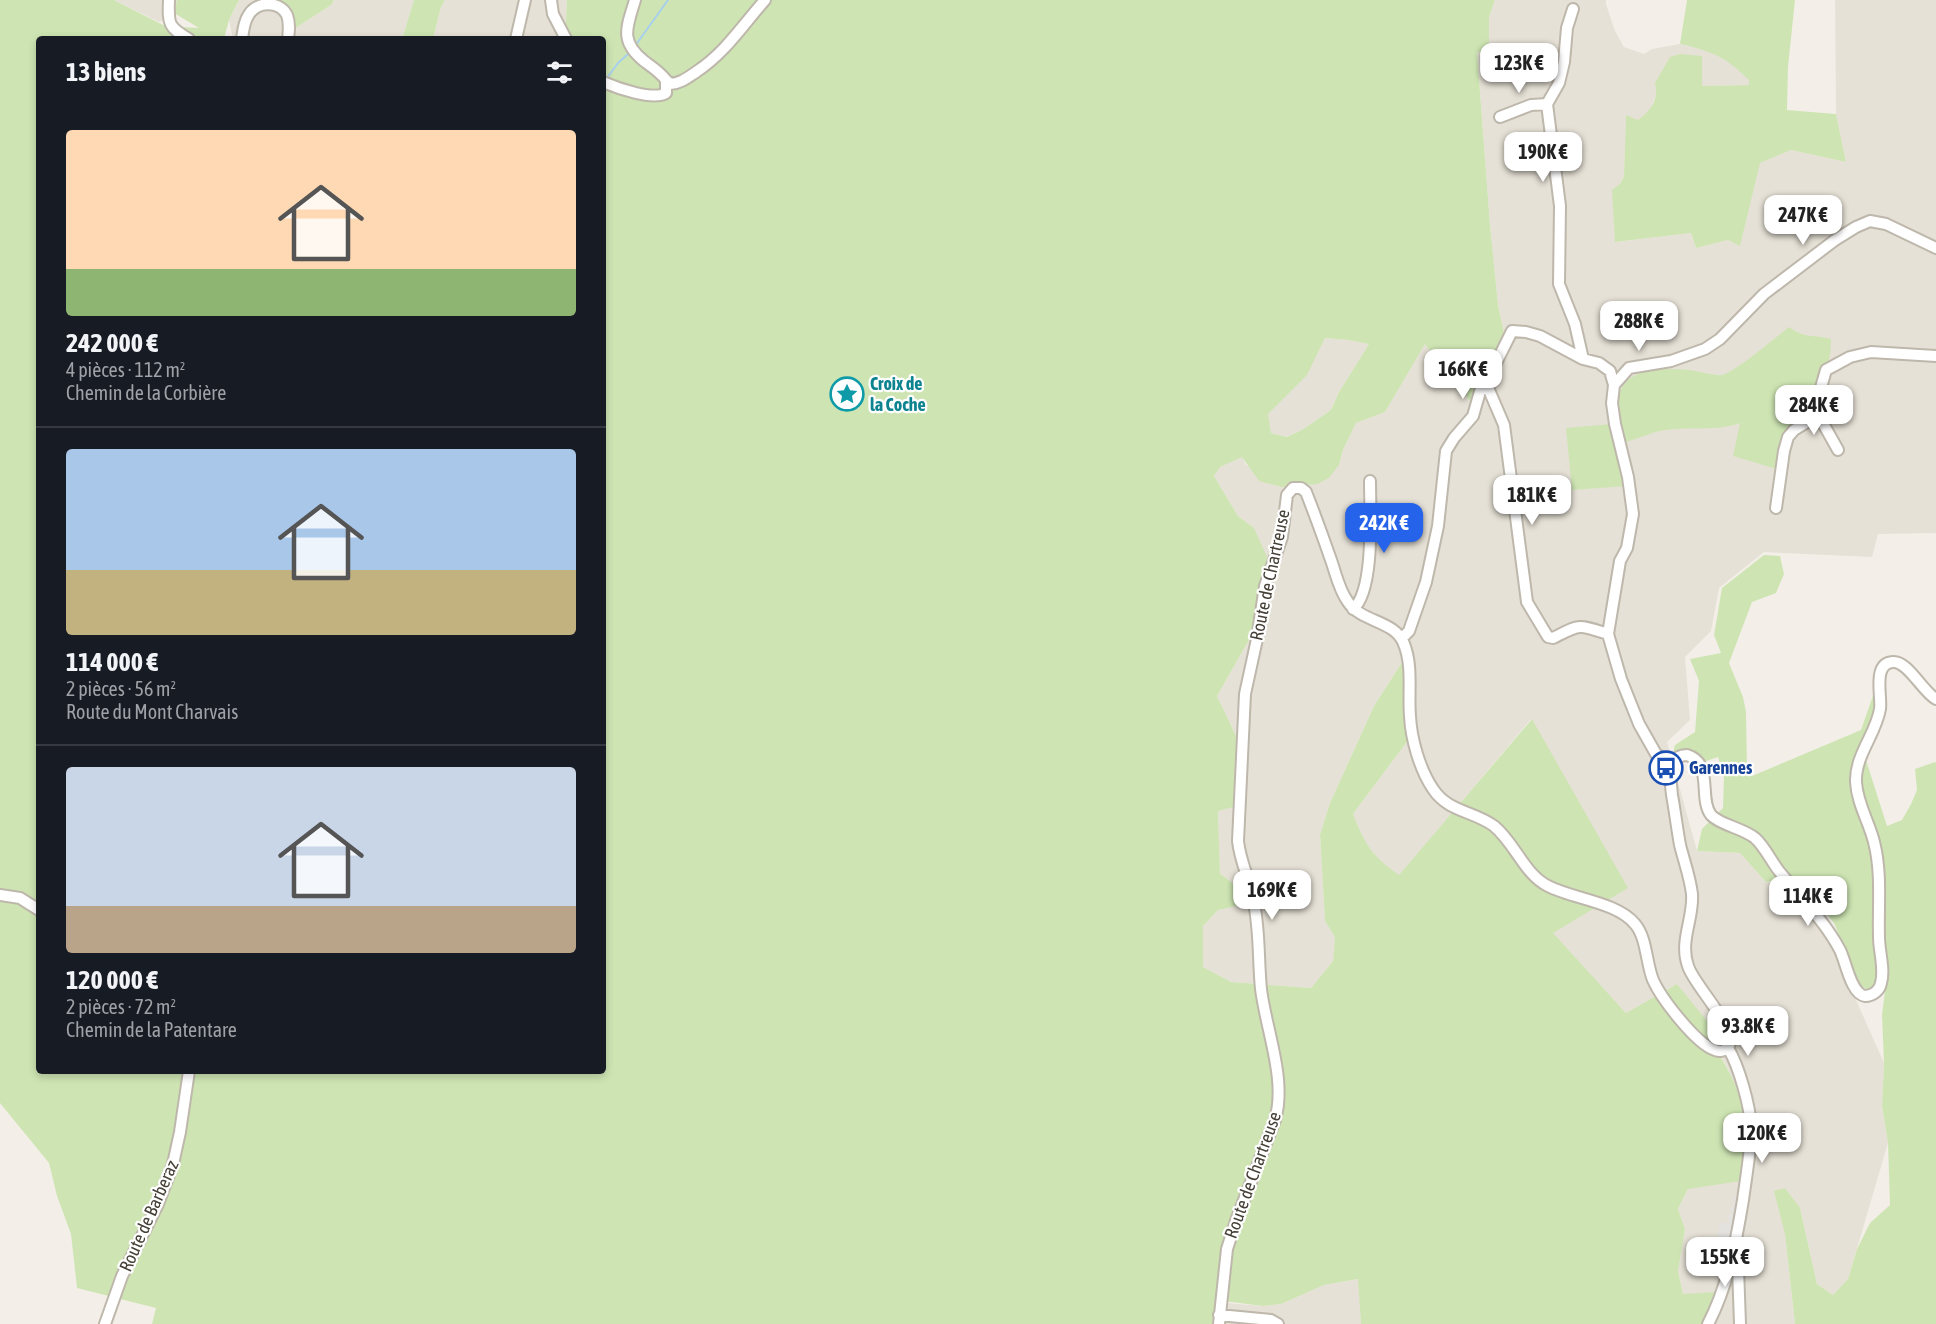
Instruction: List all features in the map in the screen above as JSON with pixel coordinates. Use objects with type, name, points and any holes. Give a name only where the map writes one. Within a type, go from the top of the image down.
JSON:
[{"type":"street","points":[[169,0],[168,21],[172,28],[184,36]]},
{"type":"street","points":[[517,36],[525,0]]},
{"type":"street","points":[[551,0],[553,14],[564,36]]},
{"type":"street","points":[[635,0],[626,32],[627,40],[637,55],[670,84],[679,83],[714,60],[737,36],[765,0]]},
{"type":"street","points":[[243,36],[247,16],[263,2],[284,10],[289,21],[288,36]]},
{"type":"street","points":[[1573,9],[1567,28],[1564,62],[1559,83],[1547,104],[1560,206],[1559,284],[1575,324],[1583,359]]},
{"type":"street","points":[[606,83],[658,96],[666,93],[666,80]]},
{"type":"street","points":[[1500,117],[1532,105],[1547,104]]},
{"type":"street","points":[[1614,385],[1629,368],[1671,362],[1705,349],[1720,339],[1764,294],[1835,240],[1870,221],[1886,224],[1936,248]]},
{"type":"street","points":[[1402,638],[1409,631],[1426,582],[1438,526],[1446,451],[1473,416],[1481,388],[1484,387],[1512,331],[1540,336],[1583,359],[1599,363],[1610,371],[1614,385],[1612,403],[1614,424],[1628,477],[1633,514],[1627,548],[1620,561],[1608,634],[1621,679],[1640,723],[1656,754],[1673,764]]},
{"type":"street","points":[[1776,508],[1788,437],[1794,430],[1812,419],[1826,370],[1850,357],[1871,352],[1936,356]]},
{"type":"street","points":[[1484,387],[1489,390],[1504,425],[1527,602],[1548,637],[1553,638],[1568,629],[1581,625],[1608,634]]},
{"type":"street","points":[[1815,409],[1838,450]]},
{"type":"street","points":[[1370,481],[1369,566],[1363,596],[1360,603],[1353,609],[1391,628],[1402,638],[1408,659],[1410,717],[1414,739],[1427,779],[1437,795],[1447,804],[1495,827],[1544,884],[1614,910],[1635,924],[1651,975],[1660,994],[1702,1042],[1716,1050],[1721,1051],[1728,1048],[1731,1043],[1729,1033],[1693,978],[1685,957],[1685,940],[1691,912],[1692,892],[1676,823],[1671,778],[1676,758],[1683,755],[1691,756],[1699,763],[1709,812],[1719,821],[1745,831],[1760,843],[1779,872],[1826,927],[1840,950],[1856,990],[1862,995],[1870,995],[1878,990],[1882,981],[1878,860],[1872,833],[1860,802],[1856,775],[1879,713],[1882,668],[1892,662],[1900,663],[1908,669],[1926,692],[1936,699]]},
{"type":"street","name":"Route de Chartreuse","points":[[1278,1324],[1271,1320],[1219,1320],[1227,1249],[1279,1104],[1278,1084],[1262,991],[1258,924],[1238,841],[1245,694],[1265,586],[1282,537],[1287,495],[1293,488],[1301,488],[1306,492],[1342,591],[1353,609]]},
{"type":"street","points":[[0,895],[20,898],[36,908]]},
{"type":"street","points":[[1708,1324],[1715,1311],[1734,1249],[1746,1179],[1751,1125],[1740,1079],[1728,1048]]},
{"type":"street","name":"Route de Barberaz","points":[[105,1324],[122,1276],[158,1204],[173,1164],[189,1074]]},
{"type":"street","points":[[1734,1249],[1738,1267],[1740,1324]]},
{"type":"shaded area","points":[[114,0],[177,0],[174,13],[159,22]]},
{"type":"shaded area","points":[[239,0],[271,0],[290,8],[294,29],[331,5],[334,0],[414,0],[403,36],[232,36],[229,20]]},
{"type":"shaded area","points":[[445,0],[567,0],[565,36],[434,36]]},
{"type":"shaded area","points":[[1495,0],[1606,0],[1615,31],[1624,47],[1644,54],[1652,49],[1680,44],[1709,51],[1735,66],[1750,80],[1749,85],[1702,86],[1657,92],[1649,113],[1638,120],[1626,116],[1624,176],[1620,184],[1615,242],[1691,233],[1696,248],[1728,240],[1740,245],[1759,163],[1791,150],[1846,162],[1836,114],[1835,0],[1936,0],[1936,533],[1878,534],[1872,557],[1764,552],[1719,588],[1711,631],[1685,657],[1690,720],[1667,742],[1697,851],[1740,853],[1766,882],[1785,885],[1829,939],[1884,1063],[1882,1106],[1888,1143],[1848,1279],[1833,1295],[1817,1284],[1800,1208],[1785,1234],[1795,1324],[1704,1324],[1683,1294],[1678,1271],[1685,1229],[1678,1209],[1742,1100],[1726,1065],[1677,984],[1626,1013],[1552,933],[1531,719],[1399,876],[1378,860],[1364,841],[1353,814],[1409,739],[1403,660],[1374,706],[1330,803],[1320,835],[1325,921],[1336,937],[1333,961],[1311,988],[1231,982],[1203,967],[1203,926],[1218,910],[1230,880],[1220,874],[1218,811],[1236,736],[1217,696],[1253,633],[1254,528],[1238,516],[1214,476],[1220,467],[1242,456],[1246,465],[1339,465],[1343,450],[1356,423],[1385,412],[1425,343],[1472,404],[1505,338],[1498,305],[1490,225],[1477,51],[1489,53],[1489,17]]},
{"type":"shaded area","points":[[1325,338],[1369,344],[1339,392],[1331,410],[1302,430],[1285,437],[1271,433],[1267,414],[1306,375]]},
{"type":"shaded area","points":[[1738,1197],[1732,1245],[1716,1243],[1720,1223],[1729,1223],[1728,1215],[1732,1213],[1730,1207],[1734,1206],[1732,1199]]},
{"type":"shaded area","points":[[1359,1279],[1361,1324],[1214,1324],[1215,1300],[1263,1306],[1281,1304],[1324,1285]]},
{"type":"green space","points":[[0,0],[114,0],[165,26],[199,28],[174,13],[177,0],[239,0],[229,20],[225,36],[36,36],[36,1074],[606,1074],[606,36],[565,36],[567,0],[1495,0],[1489,17],[1489,54],[1477,52],[1490,225],[1498,305],[1505,338],[1473,405],[1425,344],[1385,412],[1356,423],[1343,450],[1339,465],[1329,478],[1317,484],[1282,487],[1259,481],[1242,457],[1220,467],[1214,476],[1238,516],[1254,528],[1268,559],[1253,633],[1217,696],[1236,736],[1233,807],[1218,811],[1220,874],[1235,886],[1240,905],[1218,910],[1203,926],[1203,967],[1231,982],[1311,988],[1333,961],[1335,937],[1325,921],[1320,835],[1330,803],[1374,706],[1404,659],[1409,739],[1353,814],[1370,849],[1399,875],[1532,719],[1628,888],[1553,933],[1626,1013],[1677,984],[1723,1041],[1720,1056],[1735,1084],[1742,1104],[1747,1141],[1741,1181],[1688,1189],[1678,1209],[1685,1229],[1678,1271],[1683,1294],[1717,1292],[1704,1324],[1361,1324],[1358,1279],[1324,1285],[1281,1304],[1263,1306],[1215,1300],[1214,1324],[152,1324],[156,1308],[77,1288],[71,1234],[57,1196],[49,1163],[0,1103]],"holes":[[[1325,338],[1369,344],[1339,392],[1331,410],[1302,430],[1286,437],[1271,433],[1268,414],[1307,375]]]},
{"type":"green space","points":[[271,0],[334,0],[331,5],[294,29],[290,8]]},
{"type":"green space","points":[[414,0],[445,0],[434,36],[403,36]]},
{"type":"green space","points":[[1687,0],[1795,0],[1788,67],[1787,110],[1836,114],[1846,162],[1791,150],[1760,163],[1740,246],[1728,240],[1696,248],[1691,233],[1615,242],[1612,190],[1620,184],[1624,176],[1626,115],[1638,120],[1647,113],[1655,99],[1655,83],[1670,57],[1680,54],[1702,56],[1702,86],[1749,85],[1749,80],[1725,60],[1701,49],[1680,44]]},
{"type":"green space","points":[[1789,327],[1805,335],[1831,339],[1827,367],[1816,388],[1798,404],[1773,416],[1800,422],[1780,470],[1733,456],[1740,423],[1713,428],[1665,430],[1625,442],[1620,419],[1619,396],[1629,379],[1638,374],[1659,369],[1690,370],[1722,375],[1745,361]]},
{"type":"green space","points":[[1612,424],[1627,486],[1572,490],[1566,428]]},
{"type":"green space","points":[[1764,555],[1780,556],[1784,574],[1776,593],[1752,602],[1729,663],[1743,697],[1746,712],[1747,770],[1752,776],[1861,730],[1875,690],[1875,710],[1864,738],[1866,760],[1887,826],[1902,820],[1911,804],[1917,790],[1915,769],[1936,763],[1936,1324],[1795,1324],[1785,1234],[1774,1191],[1785,1188],[1800,1208],[1817,1284],[1833,1295],[1848,1279],[1857,1249],[1870,1223],[1890,1205],[1888,1143],[1882,1106],[1884,1063],[1882,1015],[1888,966],[1876,965],[1875,988],[1867,989],[1861,986],[1834,923],[1797,877],[1766,882],[1740,853],[1697,851],[1702,829],[1723,808],[1724,775],[1718,757],[1703,762],[1690,752],[1673,753],[1675,745],[1695,732],[1699,681],[1690,659],[1721,653],[1714,635],[1722,588]]},
{"type":"waterway","points":[[635,46],[668,0]]},
{"type":"waterway","points":[[607,78],[628,54]]},
{"type":"place","name":"Croix de la Coche","points":[[847,394]]},
{"type":"place","name":"Garennes","points":[[1666,768]]}]
